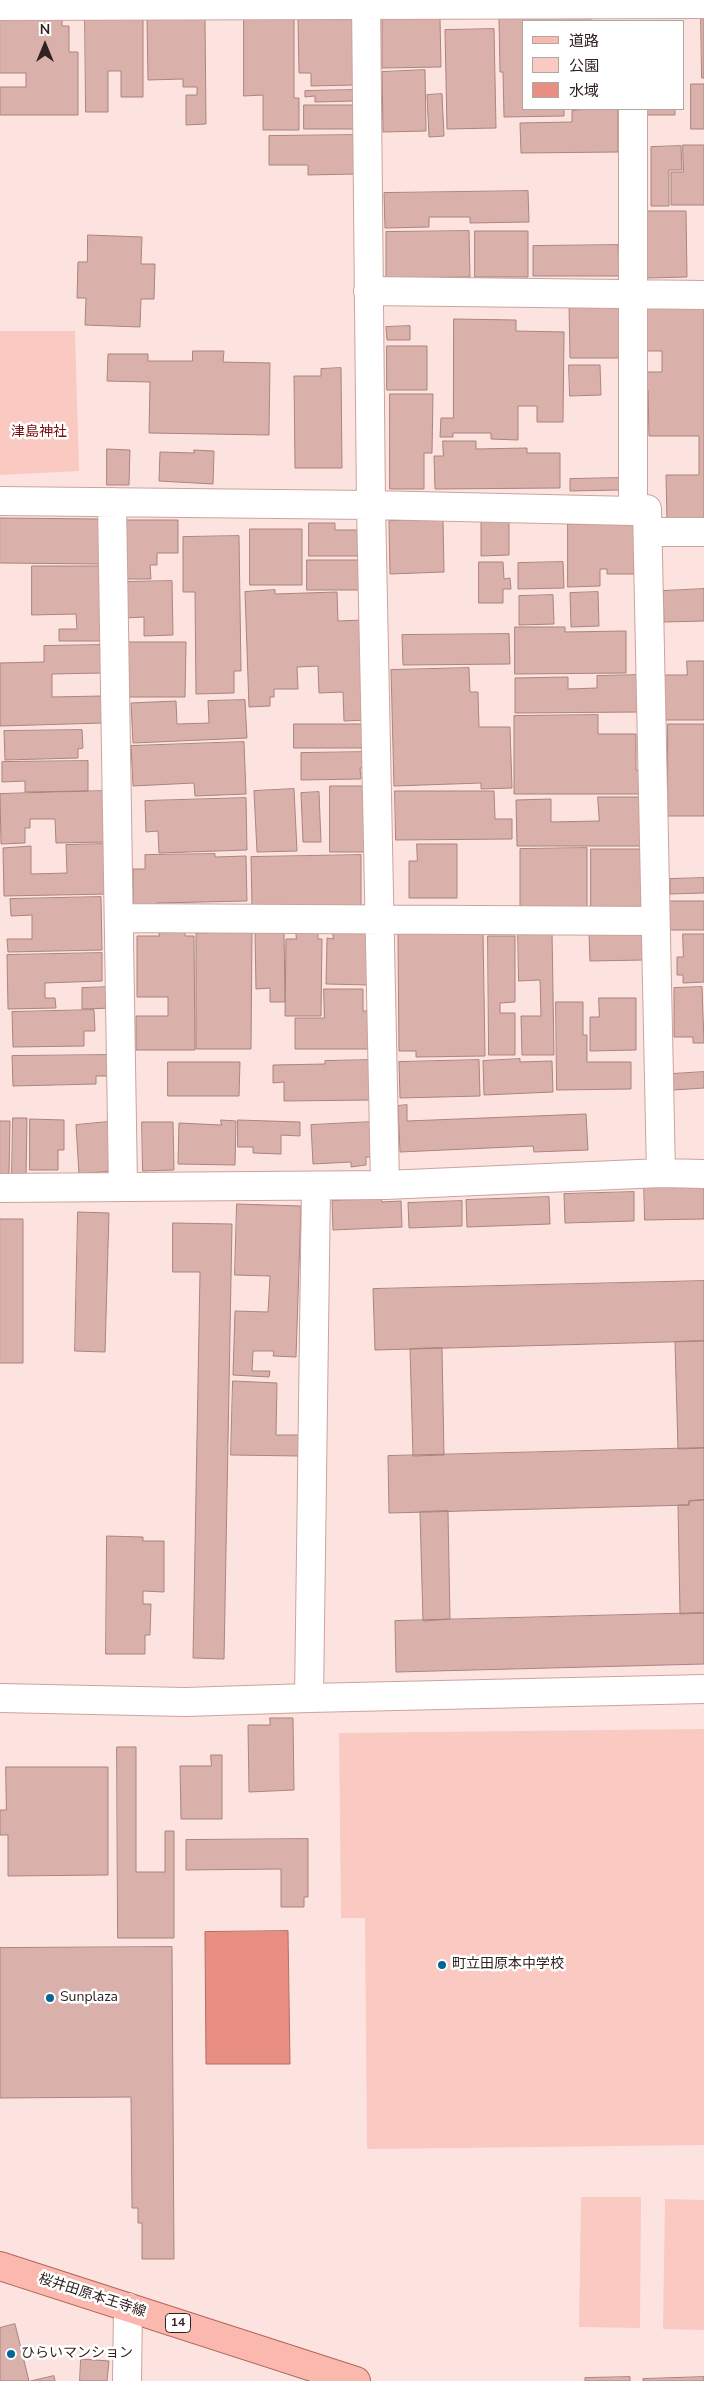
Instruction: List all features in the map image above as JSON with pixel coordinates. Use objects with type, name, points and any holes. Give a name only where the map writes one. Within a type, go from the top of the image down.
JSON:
[{"type":"main road","name":"桜井田原本王寺線","points":[[0,2266],[356,2381]]},
{"type":"street","points":[[0,6],[108,3],[366,3],[634,9],[704,4]]},
{"type":"street","points":[[366,3],[371,505],[385,1185]]},
{"type":"street","points":[[634,110],[633,294],[656,921],[661,1173]]},
{"type":"street","points":[[368,291],[704,296]]},
{"type":"street","points":[[0,501],[371,505],[640,522],[704,532]]},
{"type":"street","points":[[112,502],[123,1187]]},
{"type":"street","points":[[119,918],[656,921]]},
{"type":"street","points":[[0,1188],[385,1185],[661,1173],[704,1174]]},
{"type":"street","points":[[309,1698],[316,1186]]},
{"type":"street","points":[[0,1698],[185,1702],[704,1689]]},
{"type":"street","points":[[127,2381],[128,2307]]},
{"type":"green space","name":"津島神社","points":[[0,331],[75,331],[79,471],[0,475]]},
{"type":"green space","points":[[704,1729],[704,2145],[367,2149],[365,1918],[341,1918],[339,1733]]},
{"type":"green space","points":[[581,2197],[641,2197],[640,2328],[579,2327]]},
{"type":"green space","points":[[665,2199],[704,2200],[704,2330],[663,2329]]},
{"type":"water","points":[[288,1931],[290,2064],[206,2064],[205,1932]]},
{"type":"building","points":[[0,16],[62,17],[62,26],[69,26],[69,52],[78,52],[78,115],[0,115],[0,87],[26,87],[26,73],[0,73]]},
{"type":"building","points":[[85,17],[143,17],[143,97],[121,97],[121,71],[108,71],[108,112],[86,112]]},
{"type":"building","points":[[205,17],[206,124],[186,125],[186,95],[197,95],[197,87],[183,87],[183,79],[148,80],[147,18]]},
{"type":"building","points":[[353,18],[355,85],[311,86],[311,73],[299,73],[298,19]]},
{"type":"building","points":[[440,18],[441,67],[382,68],[382,19]]},
{"type":"building","points":[[591,18],[591,20],[522,20],[522,110],[564,110],[564,116],[504,117],[503,72],[500,72],[499,19]]},
{"type":"building","points":[[701,18],[704,18],[704,78],[702,78]]},
{"type":"building","points":[[244,19],[294,19],[294,98],[299,98],[299,130],[263,130],[263,95],[244,96]]},
{"type":"building","points":[[494,29],[496,128],[447,129],[445,30]]},
{"type":"building","points":[[425,70],[426,131],[383,132],[382,72]]},
{"type":"building","points":[[691,84],[704,84],[704,129],[691,129]]},
{"type":"building","points":[[353,90],[354,101],[315,102],[315,96],[305,97],[305,91]]},
{"type":"building","points":[[442,94],[444,136],[429,137],[427,95]]},
{"type":"building","points":[[304,105],[354,105],[354,129],[304,129]]},
{"type":"building","points":[[618,110],[618,152],[521,153],[520,123],[572,122],[572,111]]},
{"type":"building","points":[[645,110],[675,110],[675,115],[646,115]]},
{"type":"building","points":[[355,135],[355,174],[308,175],[308,165],[269,165],[269,136]]},
{"type":"building","points":[[683,145],[704,145],[704,205],[671,205],[671,172],[683,172]]},
{"type":"building","points":[[681,146],[682,170],[669,170],[669,206],[651,206],[651,147]]},
{"type":"building","points":[[528,191],[529,222],[470,223],[470,217],[429,217],[429,227],[385,228],[384,193]]},
{"type":"building","points":[[647,211],[686,211],[687,277],[648,278]]},
{"type":"building","points":[[469,231],[470,277],[386,278],[386,232]]},
{"type":"building","points":[[475,231],[528,231],[528,277],[475,277]]},
{"type":"building","points":[[88,235],[142,237],[141,264],[155,264],[154,299],[141,299],[140,327],[85,325],[86,298],[77,298],[78,262],[87,262]]},
{"type":"building","points":[[618,245],[619,276],[533,276],[533,246]]},
{"type":"building","points":[[619,303],[620,358],[570,358],[569,304]]},
{"type":"building","points":[[646,307],[704,307],[704,521],[667,521],[666,475],[699,475],[699,436],[649,436],[648,390],[644,390],[644,372],[662,372],[662,351],[647,351]]},
{"type":"building","points":[[454,319],[516,320],[516,331],[564,332],[563,422],[537,422],[537,406],[518,406],[518,440],[491,439],[491,433],[453,433],[453,437],[440,437],[441,418],[453,418]]},
{"type":"building","points":[[410,326],[410,340],[387,340],[386,327]]},
{"type":"building","points":[[387,346],[427,346],[427,390],[387,390]]},
{"type":"building","points":[[193,351],[224,351],[223,362],[270,363],[269,435],[149,433],[150,382],[107,381],[108,354],[148,354],[148,361],[192,361]]},
{"type":"building","points":[[569,365],[600,365],[601,395],[570,396]]},
{"type":"building","points":[[341,368],[342,468],[295,468],[294,376],[321,376],[321,369]]},
{"type":"building","points":[[390,394],[433,394],[432,453],[424,453],[424,489],[390,489]]},
{"type":"building","points":[[443,441],[476,441],[476,449],[527,448],[527,453],[560,453],[560,488],[435,489],[434,456],[443,456]]},
{"type":"building","points":[[107,449],[130,450],[129,485],[107,485]]},
{"type":"building","points":[[194,450],[214,451],[213,484],[159,481],[160,452],[194,453]]},
{"type":"building","points":[[620,478],[620,490],[570,491],[570,479]]},
{"type":"building","points":[[0,518],[99,519],[99,564],[0,563]]},
{"type":"building","points":[[509,518],[509,555],[481,556],[481,519]]},
{"type":"building","points":[[124,520],[178,520],[178,553],[157,553],[157,565],[150,565],[151,579],[125,579]]},
{"type":"building","points":[[443,520],[444,572],[390,574],[389,521]]},
{"type":"building","points":[[309,523],[335,523],[335,530],[363,530],[363,556],[309,556]]},
{"type":"building","points":[[568,524],[634,524],[634,574],[607,574],[607,569],[600,569],[600,586],[568,587]]},
{"type":"building","points":[[250,529],[302,529],[302,585],[250,585]]},
{"type":"building","points":[[239,536],[241,671],[234,671],[234,693],[196,694],[195,592],[183,592],[183,537]]},
{"type":"building","points":[[307,560],[363,560],[363,590],[307,590]]},
{"type":"building","points":[[479,562],[503,562],[504,579],[510,578],[511,589],[503,589],[503,603],[479,603]]},
{"type":"building","points":[[563,562],[564,588],[518,589],[518,563]]},
{"type":"building","points":[[32,566],[101,566],[101,641],[59,641],[59,629],[77,629],[76,614],[32,615]]},
{"type":"building","points":[[172,581],[173,635],[144,636],[144,617],[125,618],[124,582]]},
{"type":"building","points":[[704,589],[704,621],[664,622],[663,591]]},
{"type":"building","points":[[275,590],[275,594],[337,592],[338,621],[364,620],[368,720],[344,721],[343,692],[319,693],[318,666],[297,667],[298,689],[274,689],[274,697],[270,697],[270,706],[249,707],[245,592]]},
{"type":"building","points":[[598,592],[599,626],[571,627],[570,593]]},
{"type":"building","points":[[553,595],[554,624],[519,625],[519,596]]},
{"type":"building","points":[[515,627],[565,627],[565,632],[626,631],[626,673],[515,674]]},
{"type":"building","points":[[509,634],[510,664],[403,665],[402,635]]},
{"type":"building","points":[[127,642],[186,642],[185,697],[127,697]]},
{"type":"building","points":[[101,645],[102,673],[52,674],[52,697],[102,696],[103,723],[0,726],[0,663],[44,662],[44,646]]},
{"type":"building","points":[[687,661],[704,661],[704,720],[664,720],[664,675],[687,675]]},
{"type":"building","points":[[469,668],[470,692],[478,692],[479,727],[510,727],[512,788],[481,789],[481,783],[394,786],[391,670]]},
{"type":"building","points":[[639,675],[640,712],[515,713],[515,678],[568,677],[568,689],[597,688],[597,676]]},
{"type":"building","points":[[245,700],[247,738],[133,743],[131,703],[176,701],[177,724],[209,723],[208,701]]},
{"type":"building","points":[[598,715],[598,734],[636,734],[636,770],[641,770],[641,794],[514,794],[514,716]]},
{"type":"building","points":[[294,724],[368,724],[368,748],[294,748]]},
{"type":"building","points":[[668,724],[704,724],[704,816],[668,816]]},
{"type":"building","points":[[82,730],[83,748],[78,749],[78,758],[5,760],[4,731]]},
{"type":"building","points":[[244,742],[246,794],[195,796],[194,783],[133,786],[131,746]]},
{"type":"building","points":[[368,752],[368,768],[360,768],[361,779],[301,780],[301,753]]},
{"type":"building","points":[[88,761],[88,791],[25,792],[25,781],[2,782],[2,762]]},
{"type":"building","points":[[330,786],[368,786],[369,852],[330,852]]},
{"type":"building","points":[[294,789],[297,851],[257,852],[254,791]]},
{"type":"building","points":[[104,791],[105,842],[56,843],[55,819],[30,819],[30,828],[25,828],[25,843],[1,844],[0,794]]},
{"type":"building","points":[[395,791],[494,791],[495,819],[512,819],[512,839],[396,840]]},
{"type":"building","points":[[319,792],[321,842],[303,842],[301,793]]},
{"type":"building","points":[[598,797],[643,797],[643,846],[517,846],[516,800],[551,799],[551,822],[599,821]]},
{"type":"building","points":[[246,798],[247,850],[159,853],[158,831],[146,832],[145,801]]},
{"type":"building","points":[[107,844],[108,894],[4,896],[3,848],[31,846],[31,874],[67,873],[66,845]]},
{"type":"building","points":[[417,844],[457,844],[457,898],[409,898],[409,861],[417,861]]},
{"type":"building","points":[[587,848],[587,908],[520,909],[520,849]]},
{"type":"building","points":[[591,849],[643,849],[644,911],[591,912]]},
{"type":"building","points":[[215,854],[215,857],[246,856],[247,901],[157,903],[157,906],[133,906],[133,869],[145,869],[145,855]]},
{"type":"building","points":[[361,855],[361,908],[252,906],[251,857]]},
{"type":"building","points":[[704,878],[704,893],[670,894],[670,879]]},
{"type":"building","points":[[101,897],[102,950],[8,952],[7,939],[32,939],[32,915],[11,916],[10,899]]},
{"type":"building","points":[[669,901],[704,901],[704,930],[669,930]]},
{"type":"building","points":[[159,930],[185,930],[185,936],[194,936],[195,1050],[136,1050],[136,1016],[168,1016],[168,997],[137,997],[137,936],[159,936]]},
{"type":"building","points":[[207,930],[252,930],[251,1049],[196,1049],[196,933],[207,933]]},
{"type":"building","points":[[284,930],[285,1002],[270,1002],[270,988],[256,989],[255,931]]},
{"type":"building","points":[[296,930],[318,930],[318,939],[322,939],[321,1016],[285,1016],[286,939],[296,939]]},
{"type":"building","points":[[518,932],[552,932],[554,1055],[522,1055],[521,1016],[541,1016],[540,980],[519,981]]},
{"type":"building","points":[[644,932],[644,960],[590,961],[589,933]]},
{"type":"building","points":[[333,933],[371,933],[370,985],[326,984],[327,938],[333,939]]},
{"type":"building","points":[[483,933],[485,1056],[416,1057],[416,1051],[399,1051],[398,934]]},
{"type":"building","points":[[683,934],[704,934],[704,982],[683,983],[683,975],[677,975],[677,957],[683,957]]},
{"type":"building","points":[[488,936],[515,936],[515,1002],[500,1003],[500,1013],[515,1013],[515,1055],[489,1055]]},
{"type":"building","points":[[102,953],[102,981],[45,983],[45,998],[55,998],[56,1008],[8,1009],[7,955]]},
{"type":"building","points":[[113,987],[113,1008],[82,1009],[82,988]]},
{"type":"building","points":[[702,987],[704,1043],[693,1043],[693,1037],[674,1037],[674,988]]},
{"type":"building","points":[[324,989],[363,989],[363,1011],[369,1011],[369,1049],[295,1049],[295,1018],[324,1018]]},
{"type":"building","points":[[599,998],[636,998],[636,1050],[590,1051],[590,1017],[599,1017]]},
{"type":"building","points":[[556,1002],[583,1002],[583,1035],[587,1035],[587,1062],[631,1062],[631,1089],[557,1090]]},
{"type":"building","points":[[94,1010],[95,1031],[84,1031],[84,1046],[13,1047],[12,1012]]},
{"type":"building","points":[[108,1055],[109,1076],[96,1076],[96,1084],[13,1086],[12,1056]]},
{"type":"building","points":[[520,1059],[520,1062],[552,1061],[553,1092],[484,1095],[483,1061]]},
{"type":"building","points":[[372,1060],[373,1100],[284,1101],[284,1082],[273,1083],[273,1065],[325,1064],[325,1061]]},
{"type":"building","points":[[479,1060],[480,1096],[400,1098],[399,1062]]},
{"type":"building","points":[[168,1062],[240,1062],[239,1096],[168,1096]]},
{"type":"building","points":[[704,1072],[704,1088],[673,1090],[672,1074]]},
{"type":"building","points":[[407,1105],[407,1121],[586,1114],[588,1150],[534,1152],[533,1146],[400,1152],[398,1106]]},
{"type":"building","points":[[13,1118],[27,1118],[26,1175],[12,1174]]},
{"type":"building","points":[[30,1119],[64,1120],[64,1150],[58,1150],[58,1170],[30,1170]]},
{"type":"building","points":[[221,1120],[236,1121],[235,1165],[178,1164],[179,1123],[221,1125]]},
{"type":"building","points":[[238,1120],[300,1122],[300,1136],[281,1135],[281,1154],[253,1153],[253,1147],[238,1147]]},
{"type":"building","points":[[0,1121],[10,1121],[9,1174],[0,1174]]},
{"type":"building","points":[[108,1122],[111,1171],[79,1174],[76,1125]]},
{"type":"building","points":[[142,1122],[173,1122],[174,1170],[143,1171]]},
{"type":"building","points":[[372,1122],[374,1157],[366,1157],[366,1165],[351,1167],[351,1162],[313,1164],[311,1125]]},
{"type":"building","points":[[644,1183],[704,1187],[704,1219],[645,1220]]},
{"type":"building","points":[[634,1192],[634,1221],[565,1223],[564,1194]]},
{"type":"building","points":[[549,1197],[550,1224],[467,1227],[466,1200]]},
{"type":"building","points":[[381,1199],[382,1202],[401,1201],[402,1227],[333,1230],[332,1201]]},
{"type":"building","points":[[462,1201],[462,1226],[409,1228],[408,1203]]},
{"type":"building","points":[[237,1204],[301,1206],[296,1357],[273,1356],[274,1351],[253,1351],[252,1371],[270,1371],[269,1377],[233,1375],[235,1311],[268,1312],[270,1276],[235,1275]]},
{"type":"building","points":[[78,1212],[109,1213],[105,1352],[75,1351]]},
{"type":"building","points":[[0,1219],[23,1219],[23,1363],[0,1363]]},
{"type":"building","points":[[173,1223],[232,1224],[224,1659],[193,1658],[200,1272],[173,1272]]},
{"type":"building","points":[[704,1281],[704,1341],[375,1350],[373,1289]]},
{"type":"building","points":[[704,1341],[704,1448],[678,1449],[675,1342]]},
{"type":"building","points":[[442,1348],[444,1455],[413,1456],[410,1349]]},
{"type":"building","points":[[233,1381],[277,1383],[276,1435],[299,1435],[299,1456],[231,1455]]},
{"type":"building","points":[[704,1448],[704,1500],[689,1501],[689,1505],[389,1513],[388,1456]]},
{"type":"building","points":[[704,1500],[704,1613],[680,1614],[678,1505],[689,1505],[689,1501]]},
{"type":"building","points":[[448,1511],[450,1619],[423,1621],[420,1512]]},
{"type":"building","points":[[107,1536],[143,1537],[143,1541],[164,1541],[164,1592],[143,1591],[143,1604],[151,1604],[150,1635],[145,1635],[145,1654],[106,1654]]},
{"type":"building","points":[[704,1613],[704,1664],[396,1672],[395,1621]]},
{"type":"building","points":[[270,1718],[293,1718],[294,1790],[249,1792],[248,1725],[270,1725]]},
{"type":"building","points":[[117,1747],[136,1747],[136,1872],[165,1872],[165,1831],[174,1831],[174,1938],[118,1938]]},
{"type":"building","points":[[211,1755],[222,1755],[222,1819],[181,1819],[180,1766],[211,1766]]},
{"type":"building","points":[[6,1767],[108,1767],[108,1875],[8,1876],[8,1835],[0,1835],[0,1810],[6,1810]]},
{"type":"building","points":[[308,1839],[308,1897],[304,1897],[304,1907],[281,1907],[281,1869],[186,1870],[186,1840]]},
{"type":"building","points":[[172,1947],[174,2259],[142,2259],[142,2223],[138,2223],[138,2208],[132,2208],[131,2097],[0,2098],[0,1948]]},
{"type":"building","name":"ひらいマンション","points":[[15,2324],[29,2381],[0,2381],[0,2328]]},
{"type":"building","points":[[81,2359],[109,2361],[107,2381],[80,2381]]},
{"type":"building","name":"ひらいマンション","points":[[54,2376],[55,2381],[31,2381]]},
{"type":"building","points":[[630,2377],[630,2381],[585,2381],[585,2378]]},
{"type":"building","points":[[704,2377],[704,2381],[643,2381],[643,2379]]},
{"type":"place","name":"町立田原本中学校","points":[[442,1965]]},
{"type":"place","name":"Sunplaza","points":[[50,1998]]},
{"type":"place","name":"ひらいマンション","points":[[11,2354]]}]
